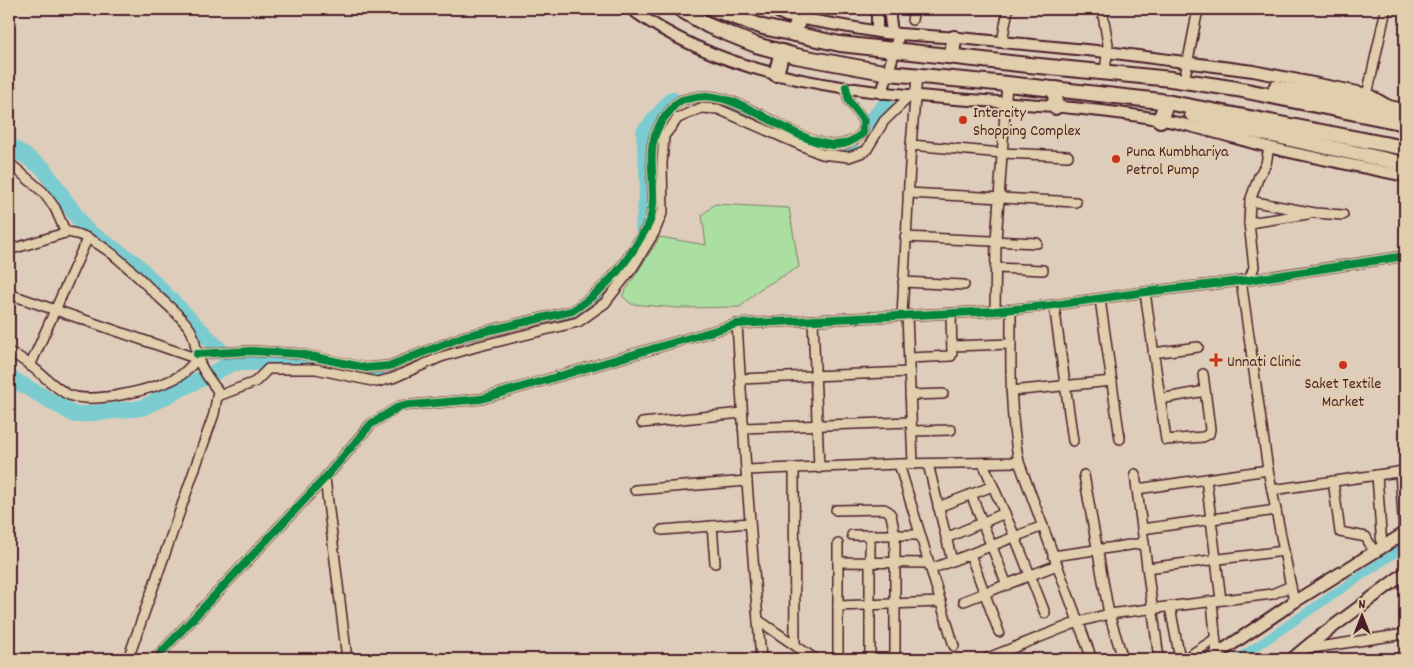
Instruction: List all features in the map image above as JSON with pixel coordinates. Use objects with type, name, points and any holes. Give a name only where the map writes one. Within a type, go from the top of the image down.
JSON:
[{"type":"highway","points":[[680,9],[709,26],[756,45],[796,56],[888,74],[1007,84],[1163,102],[1405,148]]},
{"type":"highway","points":[[713,9],[763,27],[840,44],[1184,81],[1405,123]]},
{"type":"highway","points":[[794,34],[798,18]]},
{"type":"highway","points":[[952,56],[954,38]]},
{"type":"highway","points":[[776,74],[782,52]]},
{"type":"highway","points":[[1221,87],[1224,79],[1367,98],[1400,110]]},
{"type":"highway","points":[[1055,107],[1056,89]]},
{"type":"highway","points":[[1160,120],[1163,102]]},
{"type":"highway","points":[[1163,102],[1174,109],[1231,126],[1405,164]]},
{"type":"main road","points":[[1213,657],[1294,602],[1405,533]]},
{"type":"main road","points":[[1292,659],[1405,574]]},
{"type":"street","points":[[630,9],[655,25],[715,55],[744,66],[776,74],[882,93],[1091,110],[1160,120],[1269,147],[1405,176]]},
{"type":"street","points":[[771,9],[786,16],[895,34],[1107,52],[1253,72],[1367,98],[1386,9]]},
{"type":"street","points":[[876,9],[877,31]]},
{"type":"street","points":[[882,93],[895,50],[895,34],[889,9]]},
{"type":"street","points":[[912,20],[914,9]]},
{"type":"street","points":[[1002,42],[1008,9]]},
{"type":"street","points":[[1102,9],[1107,38],[1105,73]]},
{"type":"street","points":[[1184,81],[1198,9]]},
{"type":"street","points":[[913,464],[910,372],[903,282],[912,96],[917,77]]},
{"type":"street","points":[[995,310],[996,241],[1007,84]]},
{"type":"street","points":[[9,294],[198,358],[252,351],[300,354],[366,368],[389,366],[465,336],[572,311],[588,302],[610,281],[630,257],[650,222],[653,200],[651,171],[653,141],[662,120],[680,101],[701,95],[721,98],[811,138],[833,145],[853,141],[863,133],[863,120],[849,101],[846,87]]},
{"type":"street","points":[[218,393],[255,382],[268,368],[316,369],[377,382],[393,378],[441,357],[578,322],[605,303],[633,267],[654,233],[663,211],[662,164],[664,136],[678,118],[701,108],[718,109],[821,154],[849,158],[866,151],[884,121],[912,96]]},
{"type":"street","points":[[911,145],[1002,153],[1068,156]]},
{"type":"street","points":[[1269,147],[1266,164],[1259,176],[1250,201],[1254,267],[1245,280],[1268,470],[1294,602]]},
{"type":"street","points":[[14,167],[43,192],[55,208],[66,233]]},
{"type":"street","points":[[908,192],[1076,202]]},
{"type":"street","points":[[1250,201],[1315,213],[1343,215]]},
{"type":"street","points":[[1250,222],[1315,213]]},
{"type":"street","points":[[9,250],[66,233],[78,234],[106,250],[129,268],[186,322],[195,339],[198,358],[218,393],[214,414],[128,659]]},
{"type":"street","points":[[905,237],[1037,243]]},
{"type":"street","points":[[30,366],[87,239]]},
{"type":"street","points":[[155,659],[325,478],[371,424],[400,406],[481,399],[737,324],[905,316],[1054,305],[1245,280],[1405,256]]},
{"type":"street","points":[[996,268],[1043,270]]},
{"type":"street","points":[[903,282],[964,285]]},
{"type":"street","points":[[1145,292],[1166,440],[1203,437],[1209,434],[1203,374]]},
{"type":"street","points":[[1100,298],[1120,439]]},
{"type":"street","points":[[1054,305],[1073,441]]},
{"type":"street","points":[[1011,309],[1011,392],[1019,462],[1092,659]]},
{"type":"street","points":[[909,358],[951,356],[951,313]]},
{"type":"street","points":[[813,320],[819,468]]},
{"type":"street","points":[[737,324],[761,659]]},
{"type":"street","points":[[952,346],[1011,344]]},
{"type":"street","points":[[1154,353],[1198,347]]},
{"type":"street","points":[[9,352],[67,394],[97,399],[158,386],[181,375],[198,358]]},
{"type":"street","points":[[740,379],[910,372]]},
{"type":"street","points":[[1011,392],[1112,381]]},
{"type":"street","points":[[1160,398],[1206,392]]},
{"type":"street","points":[[910,395],[943,394]]},
{"type":"street","points":[[642,422],[742,413]]},
{"type":"street","points":[[743,428],[818,425],[912,426],[951,430]]},
{"type":"street","points":[[746,470],[899,464],[1019,462]]},
{"type":"street","points":[[983,463],[1045,613]]},
{"type":"street","points":[[899,464],[954,646]]},
{"type":"street","points":[[928,464],[952,561]]},
{"type":"street","points":[[794,468],[795,645]]},
{"type":"street","points":[[1137,489],[1268,470]]},
{"type":"street","points":[[1272,490],[1403,471],[1405,533]]},
{"type":"street","points":[[1135,474],[1159,659]]},
{"type":"street","points":[[1084,475],[1109,614],[1123,659]]},
{"type":"street","points":[[1377,475],[1378,550]]},
{"type":"street","points":[[325,478],[347,659]]},
{"type":"street","points":[[1206,479],[1216,560],[1213,657]]},
{"type":"street","points":[[635,490],[747,481]]},
{"type":"street","points":[[1333,481],[1340,532],[1366,537],[1378,550]]},
{"type":"street","points":[[938,507],[993,486]]},
{"type":"street","points":[[971,494],[1007,584]]},
{"type":"street","points":[[836,510],[884,509],[888,510],[891,515],[895,535],[895,659]]},
{"type":"street","points":[[1142,529],[1276,510]]},
{"type":"street","points":[[946,538],[1005,513]]},
{"type":"street","points":[[662,530],[750,522]]},
{"type":"street","points":[[712,526],[715,563]]},
{"type":"street","points":[[838,562],[930,566],[952,561],[1042,526]]},
{"type":"street","points":[[870,535],[870,659]]},
{"type":"street","points":[[852,536],[920,535]]},
{"type":"street","points":[[1054,556],[1144,543]]},
{"type":"street","points":[[838,544],[838,659]]},
{"type":"street","points":[[1147,568],[1284,551]]},
{"type":"street","points":[[970,554],[999,632]]},
{"type":"street","points":[[964,601],[1057,565]]},
{"type":"street","points":[[985,659],[1078,622],[1109,614],[1272,594],[1291,586]]},
{"type":"street","points":[[838,606],[941,602]]},
{"type":"street","points":[[1170,607],[1180,659]]},
{"type":"street","points":[[758,620],[815,659]]},
{"type":"street","points":[[1313,659],[1311,646],[1405,634]]},
{"type":"street","points":[[1184,659],[1215,639]]},
{"type":"green space","points":[[715,204],[789,208],[799,267],[760,289],[740,307],[678,308],[631,304],[622,296],[660,237],[706,245],[702,215]]},
{"type":"waterway","points":[[643,228],[648,182],[644,132],[672,99]]},
{"type":"waterway","points":[[714,100],[720,100],[828,153],[851,147]]},
{"type":"waterway","points":[[868,125],[886,104]]},
{"type":"waterway","points":[[9,145],[43,168],[86,230],[135,263],[233,363]]},
{"type":"waterway","points":[[567,322],[603,300]]},
{"type":"waterway","points":[[9,377],[75,415],[142,408],[233,363],[316,362],[378,378]]},
{"type":"waterway","points":[[1238,659],[1405,546]]},
{"type":"cycle path","points":[[197,354],[252,351],[301,354],[366,368],[389,366],[465,336],[572,311],[593,296],[620,269],[648,225],[653,207],[652,151],[654,138],[659,125],[677,103],[684,99],[708,96],[726,100],[744,106],[797,134],[815,141],[841,145],[863,133],[863,120],[849,101],[846,87]]},
{"type":"cycle path","points":[[155,659],[325,478],[371,424],[400,406],[481,399],[737,324],[995,311],[1054,305],[1249,280],[1405,256]]},
{"type":"place","name":"Intercity Shopping Complex","points":[[963,120]]},
{"type":"place","name":"Puna Kumbhariya Petrol Pump","points":[[1116,159]]},
{"type":"place","name":"Unnati Clinic","points":[[1216,360]]},
{"type":"place","name":"Saket Textile Market","points":[[1343,365]]}]
